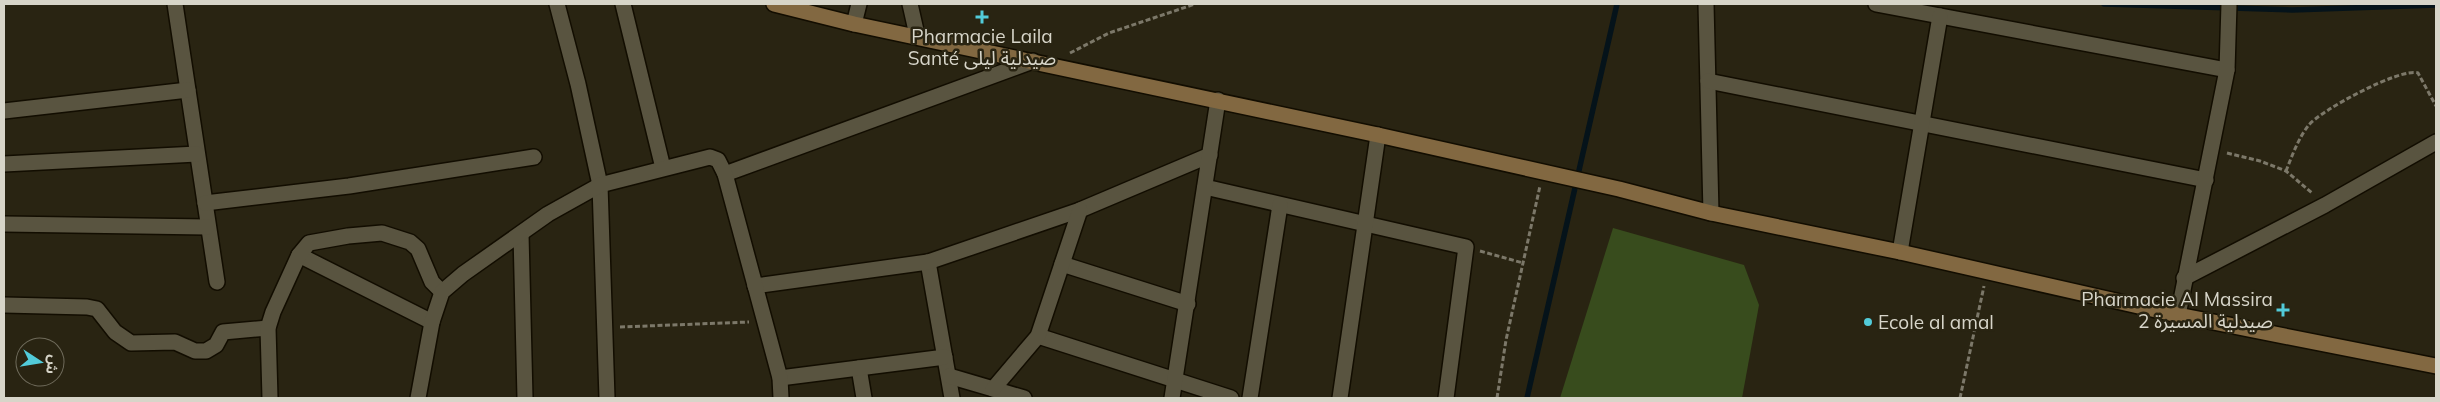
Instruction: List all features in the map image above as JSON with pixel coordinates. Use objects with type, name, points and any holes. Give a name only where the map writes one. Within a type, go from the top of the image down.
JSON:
[{"type":"street","points":[[175,4],[207,227],[217,282]]},
{"type":"street","points":[[557,4],[578,84],[600,185],[607,398]]},
{"type":"street","points":[[622,4],[663,168]]},
{"type":"street","points":[[774,4],[854,24],[917,35],[1378,135],[1619,189],[1711,213],[1900,252],[2178,315],[2436,366]]},
{"type":"street","points":[[854,24],[859,4]]},
{"type":"street","points":[[910,4],[917,35]]},
{"type":"street","points":[[1706,4],[1711,213]]},
{"type":"street","points":[[1876,4],[2227,70]]},
{"type":"street","points":[[2178,315],[2227,70],[2229,4]]},
{"type":"street","points":[[1900,252],[1940,16]]},
{"type":"street","points":[[725,174],[1040,63]]},
{"type":"street","points":[[1708,82],[2206,180]]},
{"type":"street","points":[[4,110],[188,90]]},
{"type":"street","points":[[1172,398],[1218,100]]},
{"type":"street","points":[[1340,398],[1378,135]]},
{"type":"street","points":[[2184,278],[2326,205],[2436,142]]},
{"type":"street","points":[[4,164],[197,154]]},
{"type":"street","points":[[755,286],[928,262],[1080,210],[1210,155]]},
{"type":"street","points":[[205,203],[349,186],[534,157]]},
{"type":"street","points":[[418,398],[432,322],[442,292],[548,214],[600,185],[710,157],[718,160],[725,174],[780,378],[781,398]]},
{"type":"street","points":[[1205,187],[1466,247],[1446,398]]},
{"type":"street","points":[[1250,398],[1280,205]]},
{"type":"street","points":[[993,389],[1038,336],[1080,210]]},
{"type":"street","points":[[4,224],[207,227]]},
{"type":"street","points":[[270,398],[268,328],[272,312],[299,255],[309,243],[348,236],[382,234],[410,242],[418,248],[427,274],[442,292]]},
{"type":"street","points":[[521,234],[525,398]]},
{"type":"street","points":[[299,255],[432,322]]},
{"type":"street","points":[[928,262],[952,398]]},
{"type":"street","points":[[1062,264],[1188,304]]},
{"type":"street","points":[[4,305],[97,309],[115,332],[131,343],[175,342],[195,351],[206,351],[216,346],[223,332],[268,328]]},
{"type":"street","points":[[1038,336],[1232,398]]},
{"type":"street","points":[[780,378],[945,357]]},
{"type":"street","points":[[859,368],[864,398]]},
{"type":"street","points":[[949,376],[1024,398]]},
{"type":"path","points":[[1040,63],[1109,33],[1194,4]]},
{"type":"path","points":[[2286,171],[2307,126],[2315,118],[2332,106],[2404,72],[2418,72],[2436,106]]},
{"type":"path","points":[[2212,149],[2260,160],[2286,171],[2326,205]]},
{"type":"path","points":[[1497,398],[1506,340],[1543,173]]},
{"type":"path","points":[[1466,247],[1523,263]]},
{"type":"path","points":[[1960,398],[1987,273]]},
{"type":"path","points":[[605,328],[765,322]]},
{"type":"green space","points":[[1613,228],[1744,265],[1759,305],[1742,398],[1560,398]]},
{"type":"waterway","points":[[1527,398],[1617,4]]},
{"type":"waterway","points":[[2104,4],[2292,10],[2436,5]]},
{"type":"place","name":"Pharmacie Laila Santé صيدلية ليلى","points":[[982,17]]},
{"type":"place","name":"Pharmacie Al Massira 2 صيدلية المسيرة","points":[[2283,310]]},
{"type":"place","name":"Ecole al amal","points":[[1868,322]]}]
